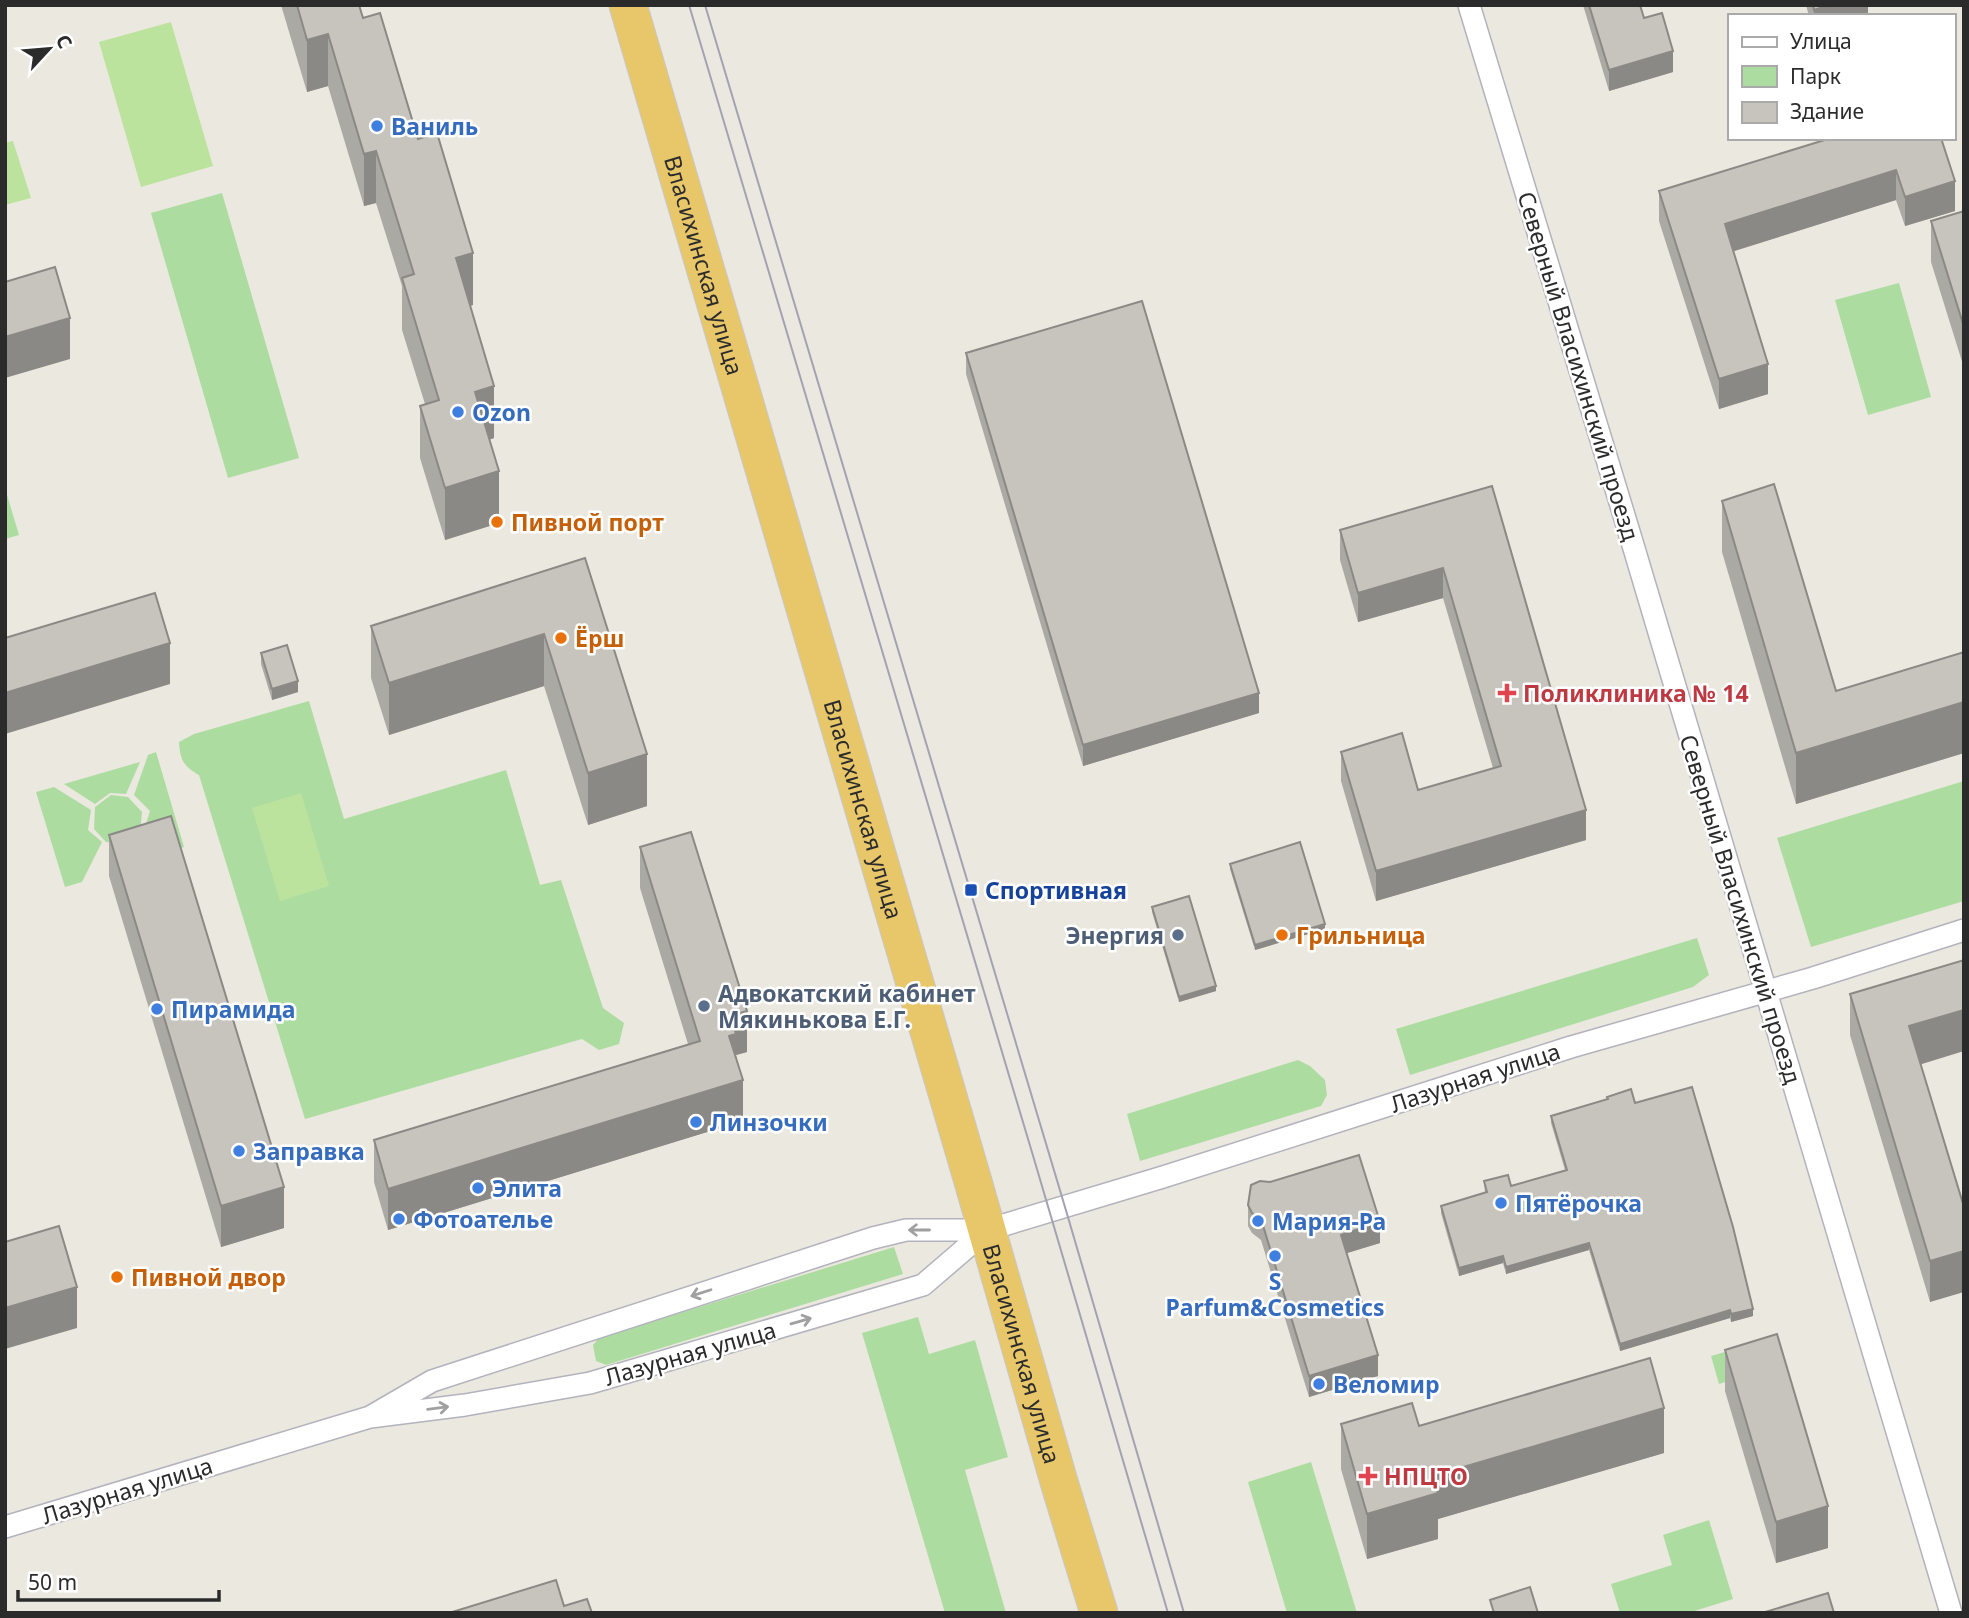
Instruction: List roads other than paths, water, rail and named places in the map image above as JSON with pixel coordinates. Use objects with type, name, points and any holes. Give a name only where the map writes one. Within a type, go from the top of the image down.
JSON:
[{"type":"highway","name":"Власихинская улица","points":[[628,5],[1099,1613]]},
{"type":"street","name":"Северный Власихинский проезд","points":[[1469,5],[1951,1613]]},
{"type":"street","name":"Лазурная улица","points":[[370,1417],[432,1381],[873,1238],[906,1230],[987,1230],[1571,1047],[1964,930]]},
{"type":"street","name":"Лазурная улица","points":[[5,1527],[370,1417],[466,1405],[590,1382],[923,1285],[987,1230]]},
{"type":"tram line","points":[[689,5],[1168,1613]]},
{"type":"tram line","points":[[705,5],[1184,1613]]},
{"type":"place","name":"Ваниль","points":[[377,126]]},
{"type":"place","name":"Ozon","points":[[458,412]]},
{"type":"place","name":"Пивной порт","points":[[497,522]]},
{"type":"place","name":"Ёрш","points":[[561,638]]},
{"type":"place","name":"Поликлиника № 14","points":[[1507,693]]},
{"type":"place","name":"Спортивная","points":[[971,890]]},
{"type":"place","name":"Энергия","points":[[1178,935]]},
{"type":"place","name":"Грильница","points":[[1282,935]]},
{"type":"place","name":"Адвокатский кабинет Мякинькова Е.Г.","points":[[704,1006]]},
{"type":"place","name":"Пирамида","points":[[157,1009]]},
{"type":"place","name":"Линзочки","points":[[696,1122]]},
{"type":"place","name":"Заправка","points":[[239,1151]]},
{"type":"place","name":"Элита","points":[[478,1188]]},
{"type":"place","name":"Пятёрочка","points":[[1501,1203]]},
{"type":"place","name":"Фотоателье","points":[[399,1219]]},
{"type":"place","name":"Мария-Ра","points":[[1258,1221]]},
{"type":"place","name":"S Parfum&Cosmetics","points":[[1275,1256]]},
{"type":"place","name":"Пивной двор","points":[[117,1277]]},
{"type":"place","name":"Веломир","points":[[1319,1384]]},
{"type":"place","name":"НПЦТО","points":[[1368,1476]]}]
